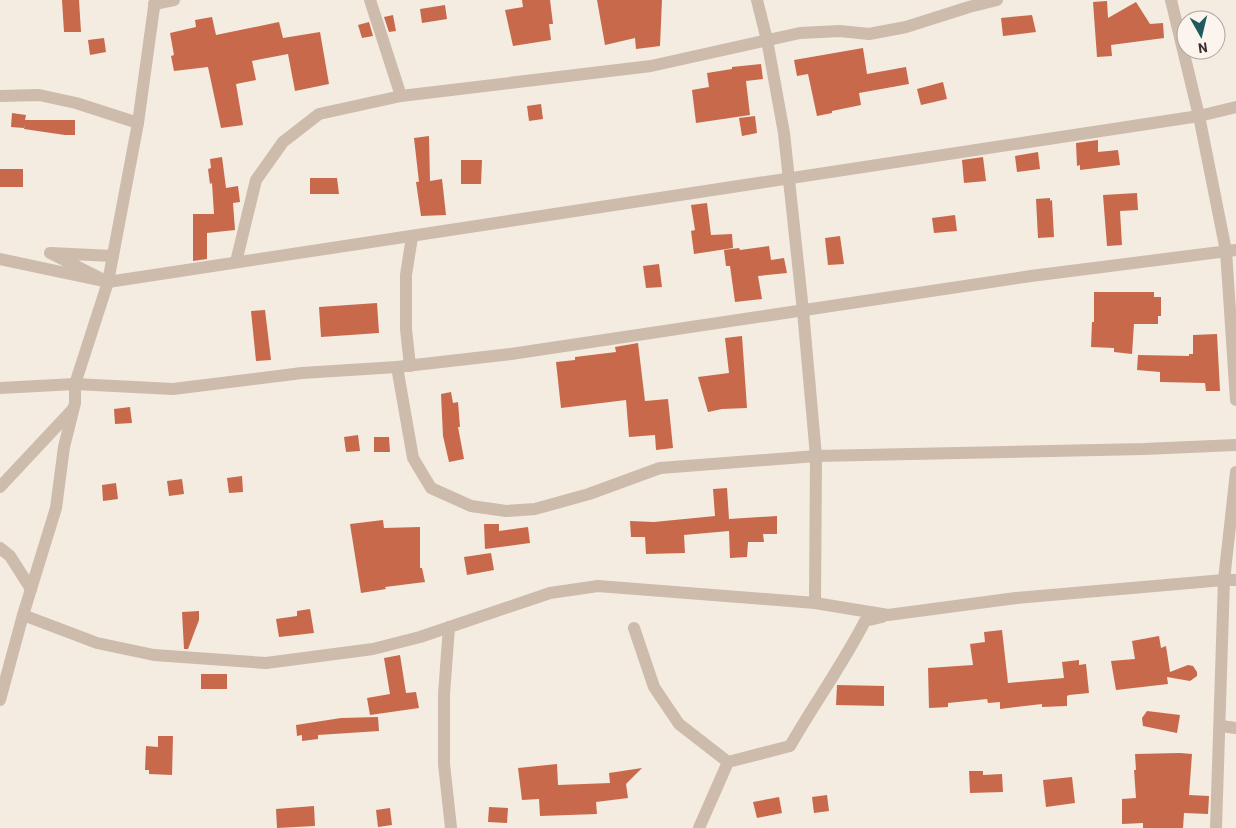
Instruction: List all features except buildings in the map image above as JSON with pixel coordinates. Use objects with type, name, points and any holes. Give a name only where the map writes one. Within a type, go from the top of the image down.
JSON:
[{"type":"street","points":[[0,700],[4,671],[56,508],[64,447],[73,409],[75,384],[108,282],[138,123],[155,2],[174,0]]},
{"type":"street","points":[[370,0],[401,96]]},
{"type":"street","points":[[757,0],[767,40],[784,133],[803,311],[816,456],[815,603]]},
{"type":"street","points":[[236,262],[256,180],[283,142],[319,114],[401,96],[650,66],[800,34],[840,31],[869,34],[906,27],[969,6],[997,0]]},
{"type":"street","points":[[1171,0],[1231,250],[1236,400]]},
{"type":"street","points":[[0,96],[39,95],[138,123]]},
{"type":"street","points":[[0,259],[108,282],[1199,116],[1236,107]]},
{"type":"street","points":[[412,237],[406,275],[406,329],[403,366],[413,458],[431,488],[470,506],[506,510],[535,509],[589,494],[660,468],[816,456],[1144,449],[1236,445]]},
{"type":"street","points":[[0,388],[75,384],[173,388],[302,373],[403,366],[511,354],[1031,276],[1231,250]]},
{"type":"street","points":[[108,282],[50,253],[113,256]]},
{"type":"street","points":[[0,487],[73,409]]},
{"type":"street","points":[[1216,828],[1220,726],[1236,472]]},
{"type":"street","points":[[0,548],[10,556],[31,589]]},
{"type":"street","points":[[728,762],[790,746],[812,707],[852,647],[865,621],[888,615],[1016,598],[1230,580]]},
{"type":"street","points":[[23,614],[97,643],[154,655],[266,664],[373,648],[420,637],[550,593],[598,586],[815,603],[888,615]]},
{"type":"street","points":[[450,627],[444,694],[444,764],[451,828]]},
{"type":"street","points":[[634,628],[654,687],[679,724],[728,762]]},
{"type":"street","points":[[1220,726],[1236,728]]},
{"type":"street","points":[[698,828],[728,762]]}]
